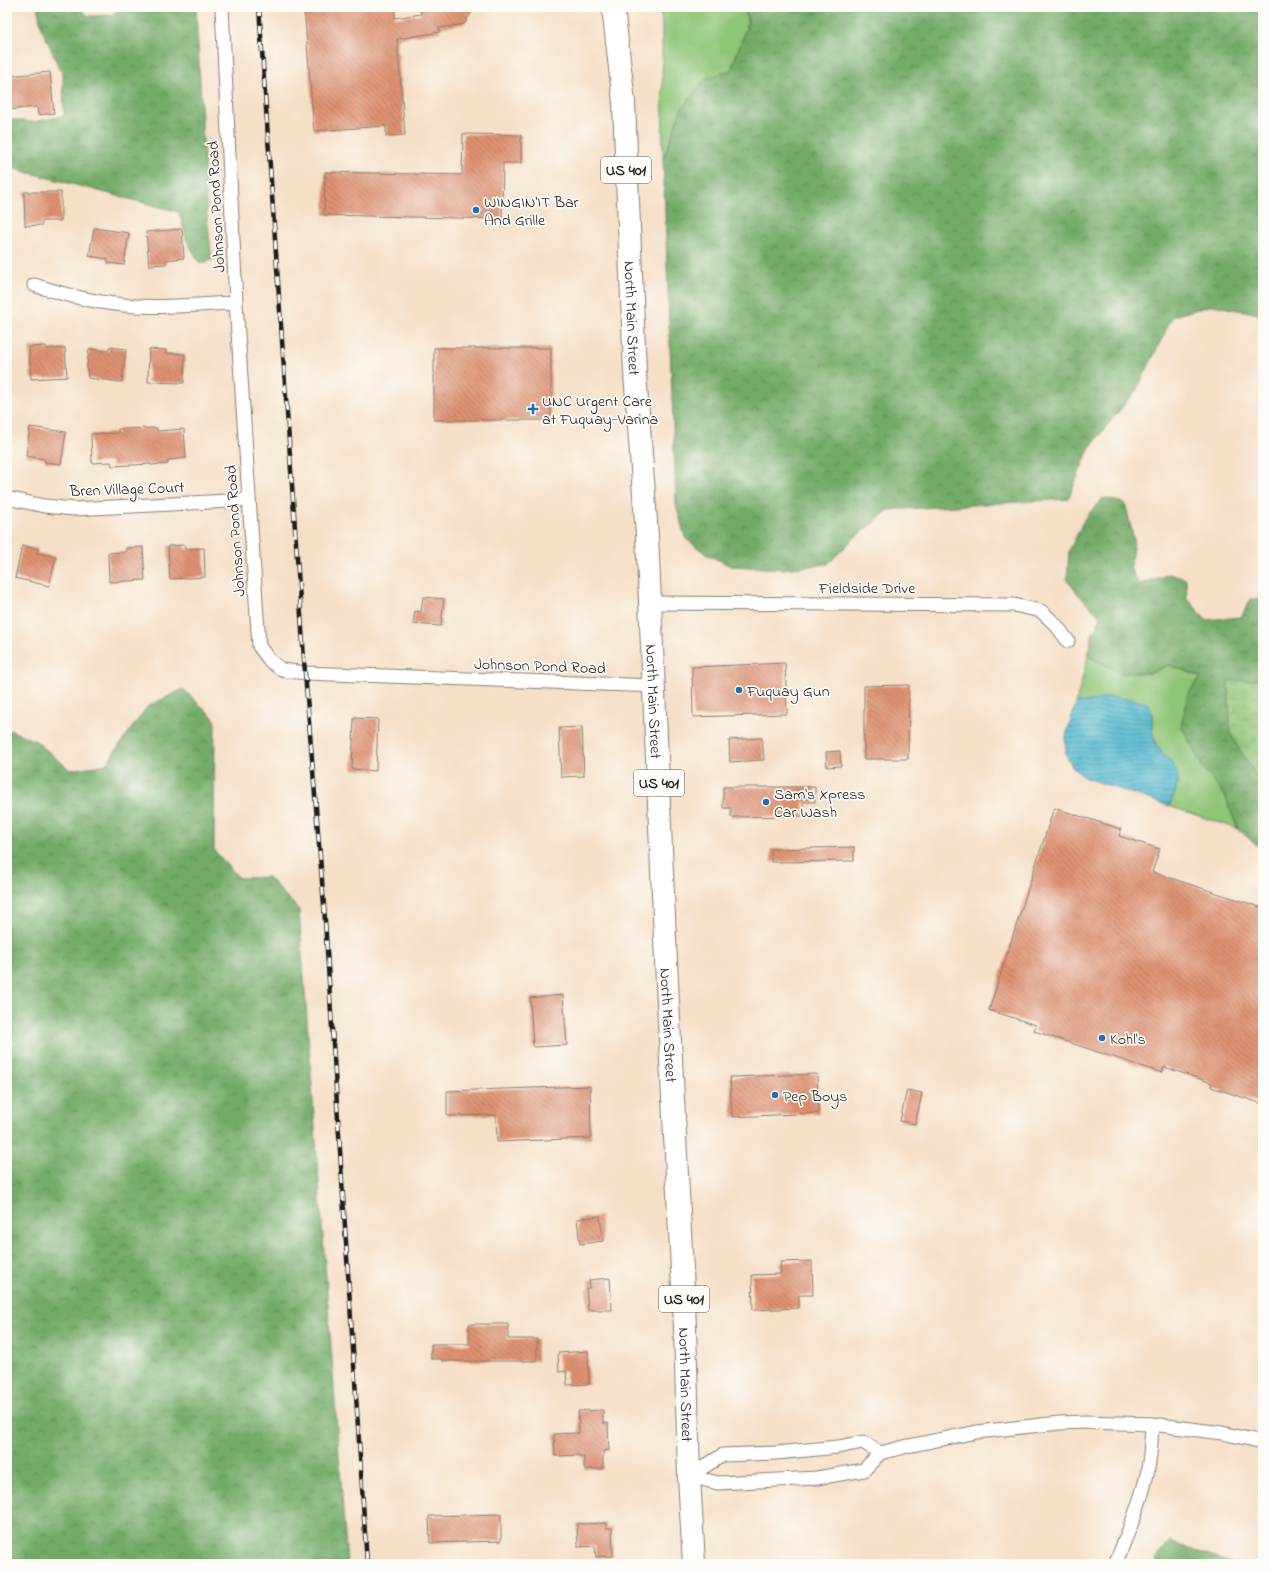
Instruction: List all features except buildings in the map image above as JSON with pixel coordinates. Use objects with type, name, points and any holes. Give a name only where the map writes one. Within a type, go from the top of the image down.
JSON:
[{"type":"highway","name":"North Main Street","points":[[614,7],[624,103],[635,373],[648,535],[668,990],[685,1327],[689,1476],[694,1564]]},
{"type":"street","name":"Johnson Pond Road","points":[[222,7],[236,303],[258,646],[270,661],[282,670],[305,673],[655,686]]},
{"type":"street","points":[[34,285],[72,297],[137,306],[236,303]]},
{"type":"street","name":"Bren Village Court","points":[[7,498],[44,506],[74,509],[248,500]]},
{"type":"street","name":"Fieldside Drive","points":[[651,603],[1014,605],[1041,611],[1056,625],[1068,641]]},
{"type":"street","points":[[689,1476],[718,1483],[817,1478],[864,1470],[880,1453],[977,1432],[1040,1424],[1086,1422],[1152,1424],[1222,1433],[1263,1442]]},
{"type":"street","points":[[1115,1564],[1136,1513],[1145,1485],[1150,1455],[1152,1424]]},
{"type":"street","points":[[689,1476],[723,1455],[776,1453],[838,1447],[863,1442],[880,1453]]},
{"type":"green space","points":[[37,7],[77,7],[89,16],[113,15],[121,7],[196,7],[207,216],[212,260],[200,264],[187,241],[179,212],[7,167],[7,119],[33,122],[64,116],[63,76],[42,29]]},
{"type":"green space","points":[[659,7],[744,7],[748,23],[731,70],[705,79],[681,110],[663,160],[662,22]]},
{"type":"green space","points":[[744,7],[1263,7],[1263,315],[1213,305],[1173,316],[1137,389],[1090,447],[1068,499],[889,510],[854,538],[828,564],[783,569],[731,566],[706,554],[685,538],[676,504],[663,160],[681,110],[705,79],[731,70],[748,23]]},
{"type":"green space","points":[[1103,498],[1125,503],[1134,539],[1130,568],[1139,584],[1169,574],[1186,579],[1187,598],[1206,620],[1241,617],[1251,599],[1263,599],[1263,680],[1228,681],[1231,735],[1263,787],[1263,851],[1238,829],[1225,796],[1202,766],[1181,725],[1190,691],[1201,677],[1169,665],[1151,673],[1121,673],[1088,656],[1092,635],[1101,618],[1077,593],[1067,579],[1069,551],[1085,518]]},
{"type":"green space","points":[[1088,656],[1121,673],[1151,673],[1169,665],[1201,677],[1190,691],[1202,766],[1225,796],[1238,829],[1169,806],[1176,791],[1171,762],[1157,747],[1152,731],[1152,713],[1091,702],[1076,703]]},
{"type":"green space","points":[[1263,680],[1263,787],[1231,735],[1228,681]]},
{"type":"green space","points":[[183,689],[215,719],[214,850],[239,878],[268,877],[299,910],[347,1564],[7,1564],[7,729],[36,741],[70,770],[106,764],[147,707]]},
{"type":"green space","points":[[1169,1542],[1234,1564],[1155,1564],[1158,1554]]},
{"type":"water","points":[[1110,697],[1132,699],[1147,703],[1152,713],[1152,731],[1157,747],[1171,762],[1178,775],[1176,791],[1169,806],[1083,777],[1072,766],[1066,755],[1065,739],[1076,703]]},
{"type":"railway","points":[[259,7],[305,673],[324,905],[367,1564]]},
{"type":"place","name":"WINGIN'IT Bar And Grille","points":[[476,210]]},
{"type":"place","name":"UNC Urgent Care at Fuquay-Varina","points":[[533,409]]},
{"type":"place","name":"Fuquay Gun","points":[[739,690]]},
{"type":"place","name":"Sam's Xpress Car Wash","points":[[766,802]]},
{"type":"place","name":"Kohl's","points":[[1102,1038]]},
{"type":"place","name":"Pep Boys","points":[[775,1095]]}]
